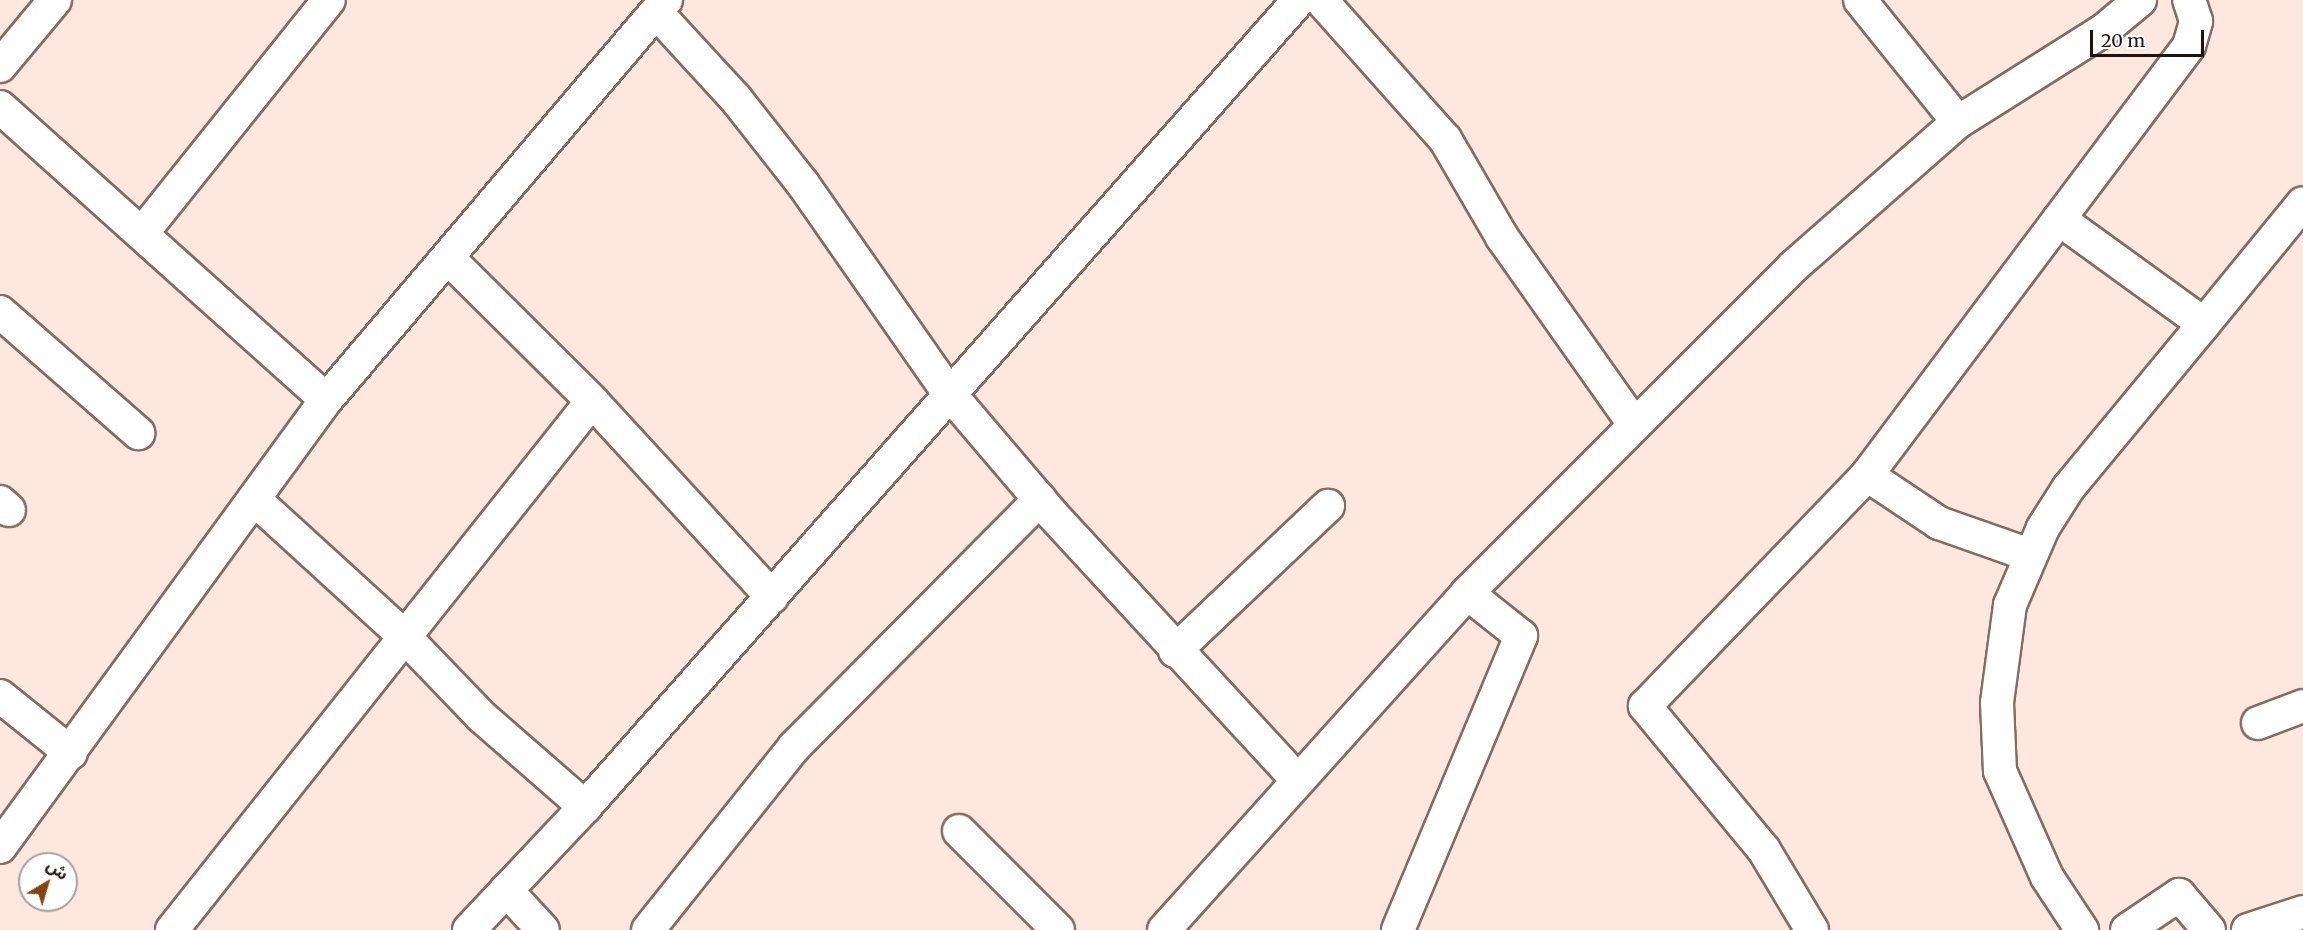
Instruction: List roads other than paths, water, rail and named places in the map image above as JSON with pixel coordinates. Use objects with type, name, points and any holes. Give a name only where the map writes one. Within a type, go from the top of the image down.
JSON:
[{"type":"street","points":[[0,66],[55,0]]},
{"type":"street","points":[[143,232],[329,0]]},
{"type":"street","points":[[469,930],[585,807],[1299,0]]},
{"type":"street","points":[[1321,0],[1445,139],[1502,237],[1633,423]]},
{"type":"street","points":[[1860,0],[1958,122]]},
{"type":"street","points":[[1164,930],[1467,593],[1633,423],[1794,266],[1958,122],[2104,30],[2140,0]]},
{"type":"street","points":[[1798,925],[1764,850],[1645,706],[1867,475],[2189,46],[2196,21],[2189,0]]},
{"type":"street","points":[[0,847],[71,753],[326,400],[450,260],[661,6],[803,184],[949,393],[1176,651],[1298,781]]},
{"type":"street","points":[[0,107],[143,232],[326,400]]},
{"type":"street","points":[[2082,930],[2047,877],[2000,771],[2002,647],[2010,605],[2030,555],[2105,438],[2204,324],[2303,203]]},
{"type":"street","points":[[2059,219],[2204,324]]},
{"type":"street","points":[[450,260],[591,401],[772,597]]},
{"type":"street","points":[[0,312],[138,433]]},
{"type":"street","points":[[172,930],[591,401]]},
{"type":"street","points":[[1867,475],[1939,523],[2030,555]]},
{"type":"street","points":[[254,499],[404,636],[482,717],[585,807]]},
{"type":"street","points":[[648,930],[794,747],[1040,499]]},
{"type":"street","points":[[1176,651],[1328,506]]},
{"type":"street","points":[[1398,930],[1521,636],[1467,593]]},
{"type":"street","points":[[0,696],[71,753]]},
{"type":"street","points":[[2258,723],[2303,706]]},
{"type":"street","points":[[959,831],[1058,930]]},
{"type":"street","points":[[506,890],[543,930]]},
{"type":"street","points":[[2127,930],[2179,895],[2209,930]]},
{"type":"street","points":[[2248,930],[2303,912]]}]
